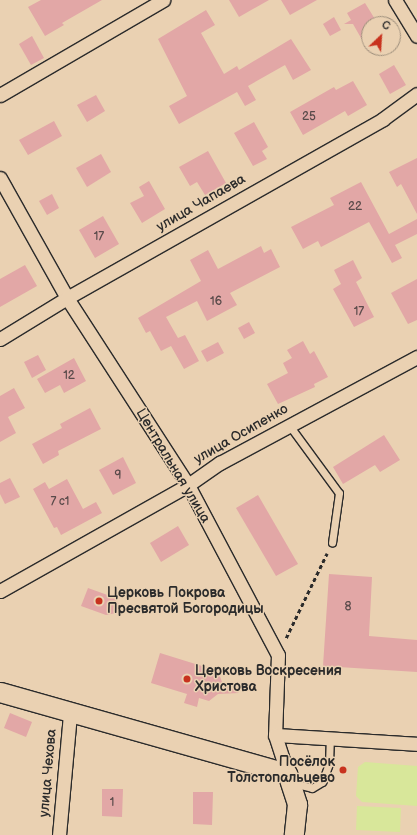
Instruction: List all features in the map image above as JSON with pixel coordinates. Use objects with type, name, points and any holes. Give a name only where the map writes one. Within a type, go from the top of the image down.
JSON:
[{"type":"street","points":[[0,95],[163,0]]},
{"type":"street","points":[[395,0],[417,36]]},
{"type":"street","name":"улица Чапаева","points":[[0,339],[67,298],[383,118],[417,94]]},
{"type":"street","name":"Центральная улица","points":[[0,178],[67,298],[188,484],[278,655],[275,735],[297,804],[294,835]]},
{"type":"street","name":"улица Осипенко","points":[[0,591],[188,484],[220,462],[417,357]]},
{"type":"street","points":[[0,692],[287,773]]},
{"type":"street","name":"улица Чехова","points":[[59,835],[70,713]]},
{"type":"street","points":[[275,735],[330,740],[417,744]]},
{"type":"lane","points":[[289,425],[339,493],[332,543]]},
{"type":"lane","points":[[287,773],[300,785],[312,788],[317,787],[327,774],[330,740]]},
{"type":"path","points":[[278,655],[332,543]]},
{"type":"green space","points":[[365,762],[417,766],[417,806],[362,802],[356,796],[358,767]]},
{"type":"green space","points":[[357,806],[401,808],[400,832],[356,830]]},
{"type":"building","points":[[41,0],[102,0],[62,23],[64,25],[45,36],[28,7]]},
{"type":"building","points":[[229,0],[269,0],[239,17]]},
{"type":"building","points":[[281,0],[317,0],[290,15]]},
{"type":"building","points":[[365,3],[373,16],[361,16],[361,38],[353,24],[344,24],[351,20],[347,13]]},
{"type":"building","points":[[206,10],[215,25],[201,33],[224,74],[237,66],[239,70],[291,39],[311,70],[293,80],[285,65],[248,86],[256,100],[245,106],[237,92],[179,124],[169,106],[187,96],[158,39]]},
{"type":"building","points":[[334,17],[341,30],[330,36],[323,24]]},
{"type":"building","points":[[32,36],[44,58],[31,65],[19,44]]},
{"type":"building","points":[[394,65],[406,85],[390,94],[379,74]]},
{"type":"building","points":[[353,81],[367,105],[348,116],[345,111],[303,135],[290,112],[334,87],[336,90]]},
{"type":"building","points":[[96,95],[105,111],[87,122],[77,105]]},
{"type":"building","points":[[54,121],[62,136],[28,155],[19,140]]},
{"type":"building","points":[[254,122],[268,147],[262,151],[267,159],[253,166],[234,133]]},
{"type":"building","points":[[208,151],[226,183],[205,195],[197,182],[190,186],[179,167]]},
{"type":"building","points":[[101,154],[111,172],[87,187],[76,168]]},
{"type":"building","points":[[417,158],[417,214],[401,184],[397,187],[389,172]]},
{"type":"building","points":[[149,181],[165,209],[142,223],[130,203],[144,196],[139,187]]},
{"type":"building","points":[[361,182],[389,234],[417,219],[417,234],[395,245],[402,258],[392,263],[369,222],[321,247],[318,241],[303,249],[291,227],[334,205],[330,198]]},
{"type":"building","points":[[52,194],[59,208],[47,215],[39,201]]},
{"type":"building","points":[[103,216],[119,244],[95,258],[79,230]]},
{"type":"building","points":[[261,246],[264,253],[271,249],[280,267],[230,293],[237,305],[207,321],[197,301],[166,317],[178,338],[185,335],[199,361],[184,369],[171,346],[161,351],[150,331],[146,333],[138,318],[201,281],[190,260],[208,250],[218,269]]},
{"type":"building","points":[[353,260],[362,278],[356,282],[374,317],[354,327],[333,289],[341,284],[334,270]]},
{"type":"building","points":[[25,265],[37,286],[0,307],[0,279]]},
{"type":"building","points":[[417,279],[417,320],[408,324],[391,293]]},
{"type":"building","points":[[249,322],[255,333],[244,339],[238,328]]},
{"type":"building","points":[[303,341],[310,354],[314,351],[328,377],[314,384],[315,387],[278,404],[267,384],[288,373],[283,363],[292,358],[287,350]]},
{"type":"building","points":[[218,342],[224,353],[207,362],[201,351]]},
{"type":"building","points":[[38,355],[46,370],[32,378],[24,362]]},
{"type":"building","points":[[74,358],[86,381],[64,393],[60,385],[45,393],[37,379]]},
{"type":"building","points":[[14,388],[25,408],[8,417],[16,433],[0,442],[0,396]]},
{"type":"building","points":[[90,408],[101,429],[58,451],[59,455],[43,464],[32,444],[62,428],[60,424]]},
{"type":"building","points":[[384,435],[400,460],[380,472],[375,465],[343,484],[333,467]]},
{"type":"building","points":[[123,457],[136,483],[113,495],[99,470]]},
{"type":"building","points":[[10,478],[20,497],[5,504],[0,494],[0,483]]},
{"type":"building","points":[[67,479],[83,509],[96,502],[102,513],[61,535],[57,527],[54,528],[33,489],[45,482],[49,489]]},
{"type":"building","points":[[258,495],[298,564],[276,576],[236,508]]},
{"type":"building","points":[[178,526],[189,545],[161,562],[150,543]]},
{"type":"building","points":[[329,574],[372,577],[369,636],[417,640],[417,672],[323,666]]},
{"type":"building","name":"Церковь Покрова Пресвятой Богородицы","points":[[88,588],[113,597],[119,604],[116,613],[106,615],[81,606]]},
{"type":"building","name":"Церковь Воскресения Христова","points":[[160,653],[218,671],[222,682],[239,693],[218,694],[209,701],[199,698],[197,707],[184,703],[187,694],[151,683]]},
{"type":"building","points":[[10,713],[32,722],[26,737],[4,728]]},
{"type":"building","points":[[102,789],[123,789],[122,817],[102,816]]},
{"type":"building","points":[[193,792],[213,792],[212,825],[193,824]]},
{"type":"place","name":"Церковь Покрова Пресвятой Богородицы","points":[[99,601]]},
{"type":"place","name":"Церковь Воскресения Христова","points":[[187,679]]},
{"type":"place","name":"Посёлок Толстопальцево","points":[[343,770]]}]
